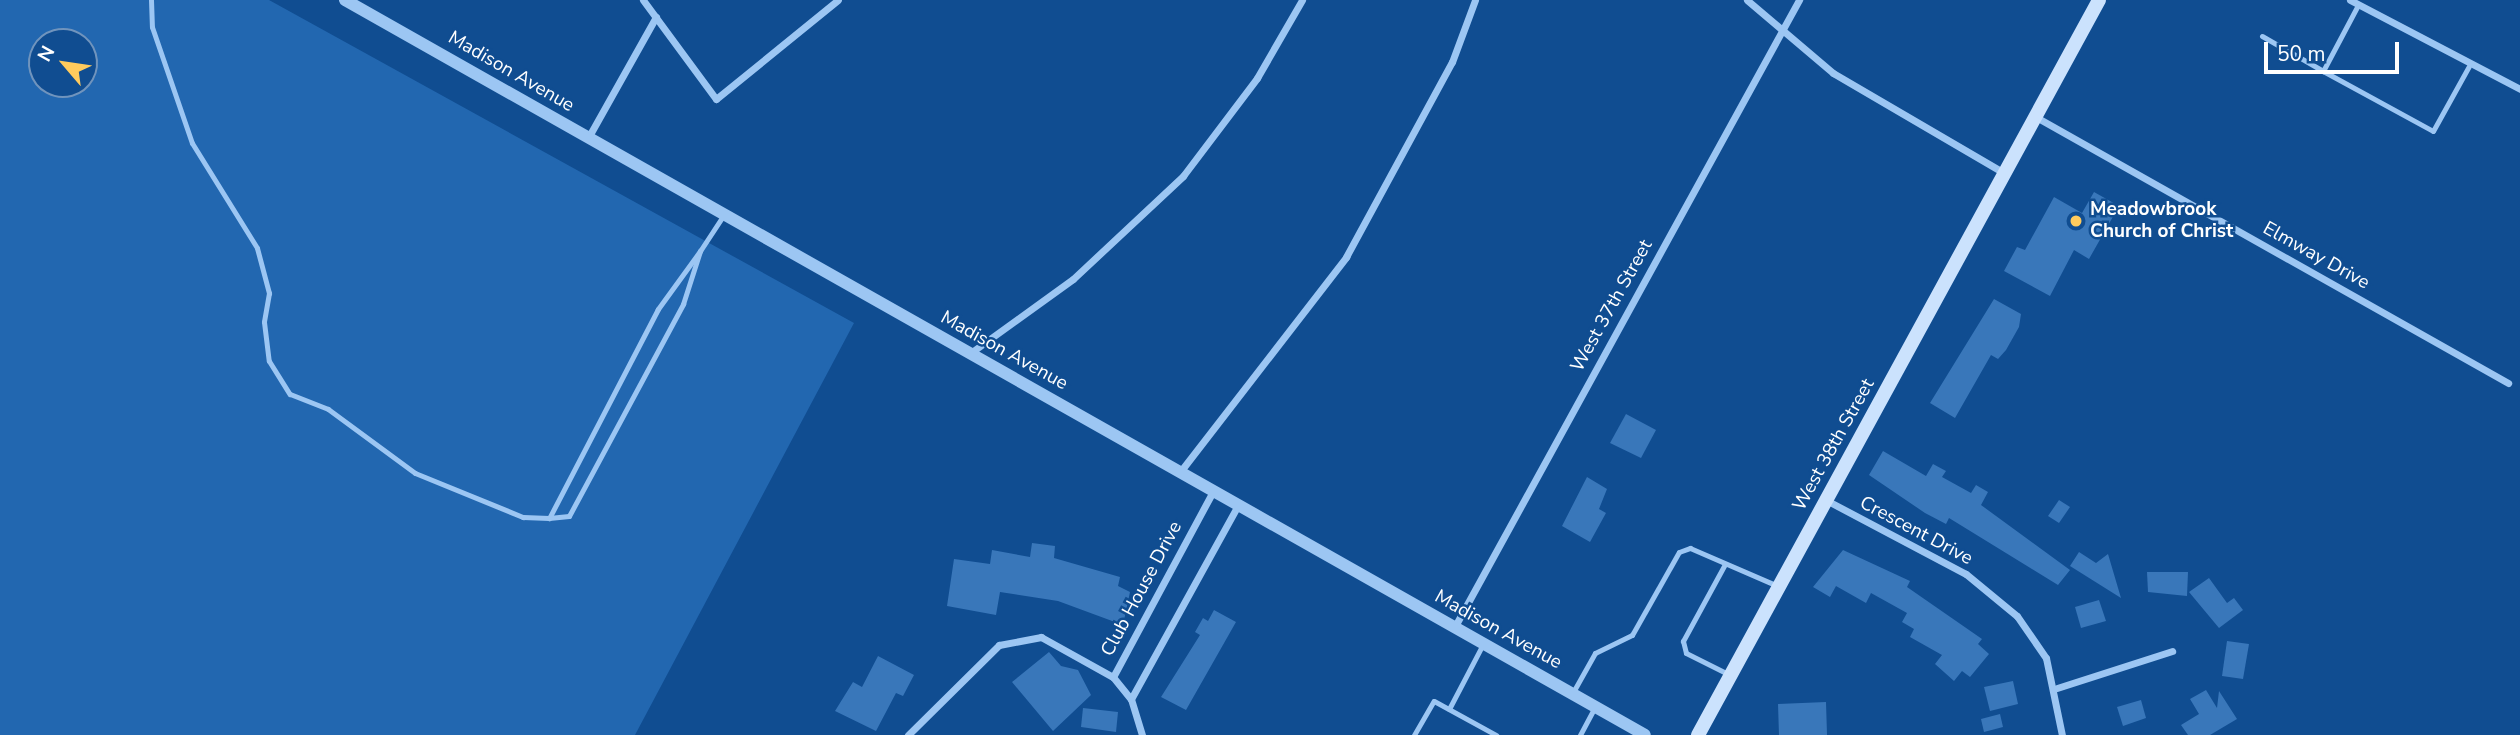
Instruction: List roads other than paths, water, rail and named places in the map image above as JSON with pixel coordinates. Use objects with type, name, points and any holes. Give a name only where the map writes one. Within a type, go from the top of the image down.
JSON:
[{"type":"main road","points":[[2035,116],[2099,0]]},
{"type":"main road","name":"West 38th Street","points":[[1698,735],[2035,116]]},
{"type":"street","name":"Madison Avenue","points":[[345,0],[1645,735]]},
{"type":"street","points":[[643,0],[716,99],[838,0]]},
{"type":"street","points":[[970,354],[1105,252],[1183,176],[1257,78],[1302,0]]},
{"type":"street","points":[[1180,472],[1346,257],[1452,62],[1475,0]]},
{"type":"street","points":[[1747,0],[1833,73],[2004,173]]},
{"type":"street","name":"West 37th Street","points":[[1454,628],[1799,0]]},
{"type":"street","points":[[2350,0],[2469,66],[2520,89]]},
{"type":"street","points":[[588,138],[656,17]]},
{"type":"street","name":"Elmway Drive","points":[[2035,116],[2508,383]]},
{"type":"street","name":"Club House Drive","points":[[1142,735],[1132,699],[1113,677],[1213,491]]},
{"type":"street","name":"Crescent Drive","points":[[1826,500],[1966,574],[2017,617],[2057,688],[2062,735]]},
{"type":"street","points":[[1132,699],[1238,505]]},
{"type":"street","points":[[908,735],[983,657],[1020,638],[1059,642],[1113,677]]},
{"type":"street","points":[[2057,688],[2172,651]]},
{"type":"lane","points":[[151,0],[152,27],[192,143],[257,248],[269,293],[264,322],[269,361],[290,394],[328,409],[415,473],[523,517],[569,516],[683,304],[700,251]]},
{"type":"lane","points":[[2323,71],[2358,5]]},
{"type":"lane","points":[[2262,36],[2433,131],[2469,66]]},
{"type":"lane","points":[[549,518],[658,309],[723,215]]},
{"type":"lane","points":[[1572,694],[1595,653],[1632,635],[1679,552],[1690,548],[1779,587]]},
{"type":"lane","points":[[1725,564],[1683,641],[1686,653],[1731,675]]},
{"type":"lane","points":[[1449,709],[1483,644]]},
{"type":"lane","points":[[1415,735],[1434,701],[1496,735]]},
{"type":"lane","points":[[1580,735],[1595,707]]},
{"type":"place","name":"Meadowbrook Church of Christ","points":[[2076,221]]}]
